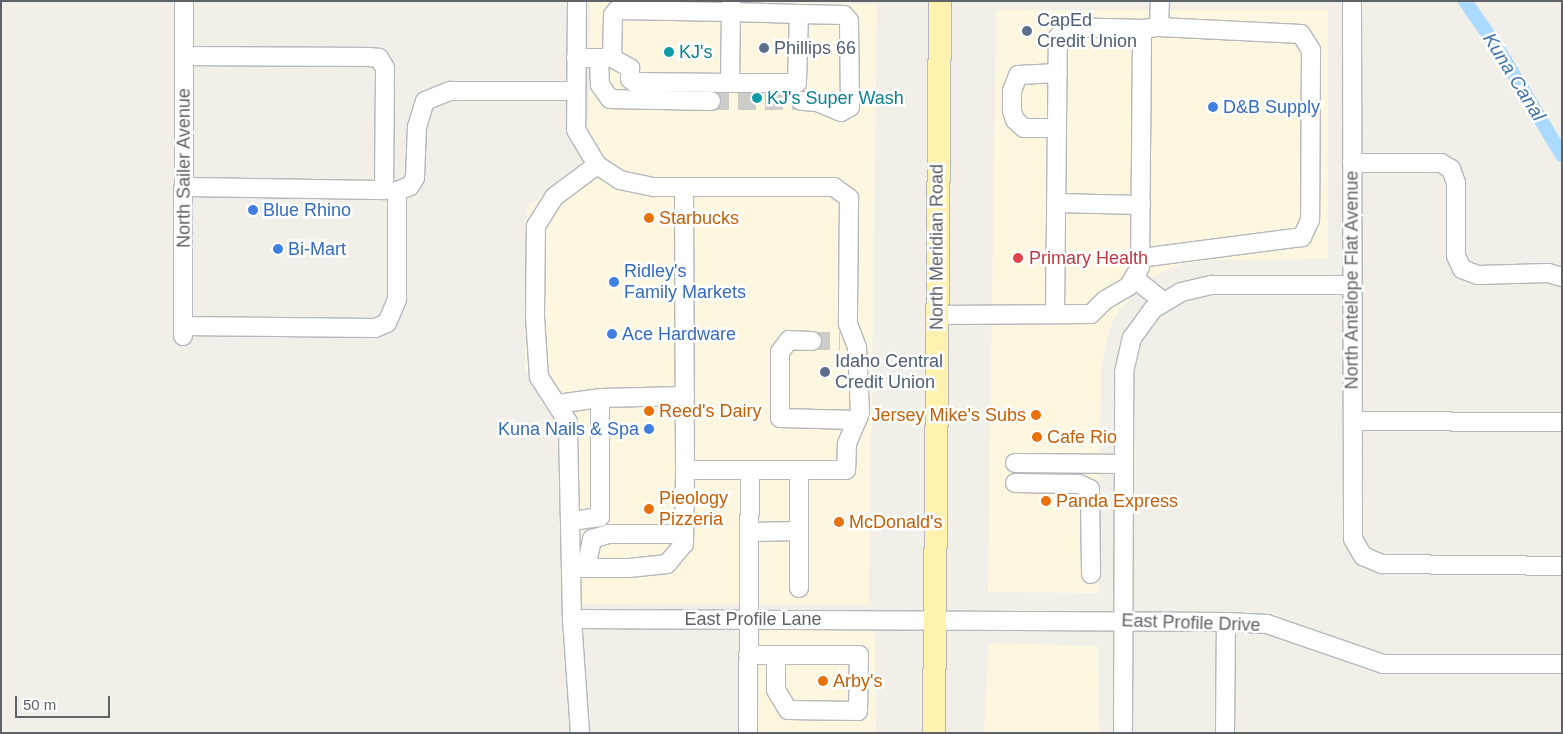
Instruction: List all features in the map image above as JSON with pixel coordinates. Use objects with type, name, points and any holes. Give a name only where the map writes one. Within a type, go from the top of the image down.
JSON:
[{"type":"main road","name":"North Meridian Road","points":[[934,733],[940,1]]},
{"type":"street","name":"North Sailer Avenue","points":[[184,1],[183,331],[375,328],[387,323],[397,299],[391,191]]},
{"type":"street","points":[[577,1],[576,130],[597,165],[620,180],[654,187],[834,187],[849,198],[848,341],[861,384],[856,420],[847,444],[846,470],[685,470]]},
{"type":"street","points":[[1159,27],[1160,1]]},
{"type":"street","name":"North Antelope Flat Avenue","points":[[1352,1],[1353,539],[1363,556],[1382,564],[1562,566]]},
{"type":"street","points":[[730,83],[731,7]]},
{"type":"street","points":[[711,101],[610,99],[600,85],[615,11],[731,7],[799,14],[844,15],[849,21],[850,107],[841,112],[817,102],[801,101]]},
{"type":"street","points":[[576,58],[606,58],[630,68],[630,79],[634,82],[794,84],[800,81],[799,14]]},
{"type":"street","points":[[1055,314],[1058,37],[1067,27],[1142,30],[1159,27],[1301,34],[1312,50],[1310,220],[1302,237],[1140,258]]},
{"type":"street","points":[[937,315],[1091,314],[1105,300],[1129,286],[1140,267],[1142,30]]},
{"type":"street","points":[[184,56],[378,58],[385,68],[391,191]]},
{"type":"street","points":[[1057,128],[1024,128],[1012,111],[1012,91],[1018,75],[1058,73]]},
{"type":"street","points":[[184,187],[391,191],[410,186],[415,178],[419,113],[430,97],[450,91],[576,91]]},
{"type":"street","points":[[1352,163],[1441,163],[1451,169],[1456,183],[1456,256],[1462,270],[1478,275],[1548,274],[1562,277]]},
{"type":"street","points":[[580,568],[572,521],[568,422],[540,377],[535,316],[536,226],[554,197],[597,165]]},
{"type":"street","points":[[580,568],[629,568],[666,564],[684,544],[684,187]]},
{"type":"street","points":[[1056,203],[1141,205]]},
{"type":"street","points":[[1134,278],[1159,306]]},
{"type":"street","points":[[1123,733],[1124,372],[1132,338],[1159,306],[1181,292],[1212,285],[1352,285]]},
{"type":"street","points":[[812,341],[789,340],[780,352],[780,418],[856,420]]},
{"type":"street","points":[[557,404],[600,398],[685,396]]},
{"type":"street","points":[[572,521],[600,517],[600,398]]},
{"type":"street","points":[[1353,421],[1562,422]]},
{"type":"street","points":[[1015,463],[1124,464]]},
{"type":"street","points":[[748,733],[750,470]]},
{"type":"street","points":[[799,471],[799,588]]},
{"type":"street","points":[[1015,483],[1079,484],[1090,489],[1091,574]]},
{"type":"street","points":[[749,532],[799,531]]},
{"type":"street","points":[[580,733],[572,619],[580,568],[592,539],[608,534],[684,534]]},
{"type":"street","name":"East Profile Lane","points":[[572,619],[934,619]]},
{"type":"street","name":"East Profile Drive","points":[[934,619],[1124,620],[1267,624],[1383,664],[1562,664]]},
{"type":"street","points":[[1225,733],[1226,622]]},
{"type":"street","points":[[748,655],[776,655],[859,655],[858,711],[788,710],[776,690],[776,655]]},
{"type":"shaded area","points":[[590,1],[877,4],[869,605],[565,604],[561,529],[562,433],[525,369],[527,208],[582,164],[589,114]]},
{"type":"shaded area","points":[[996,10],[1328,10],[1328,259],[1208,260],[1182,264],[1154,276],[1135,292],[1114,317],[1106,341],[1101,371],[1099,593],[988,592]]},
{"type":"shaded area","points":[[760,627],[875,627],[876,733],[758,733]]},
{"type":"shaded area","points":[[989,643],[1098,646],[1099,733],[984,733]]},
{"type":"waterway","name":"Kuna Canal","points":[[1465,1],[1497,47],[1562,155]]},
{"type":"tunnel","points":[[711,101],[801,101]]},
{"type":"tunnel","points":[[812,341],[840,341]]},
{"type":"place","name":"CapEd Credit Union","points":[[1027,31]]},
{"type":"place","name":"Phillips 66","points":[[764,48]]},
{"type":"place","name":"KJ's","points":[[669,52]]},
{"type":"place","name":"KJ's Super Wash","points":[[757,98]]},
{"type":"place","name":"D&B Supply","points":[[1213,107]]},
{"type":"place","name":"Blue Rhino","points":[[253,210]]},
{"type":"place","name":"Starbucks","points":[[649,218]]},
{"type":"place","name":"Bi-Mart","points":[[278,249]]},
{"type":"place","name":"Primary Health","points":[[1018,258]]},
{"type":"place","name":"Ridley's Family Markets","points":[[614,282]]},
{"type":"place","name":"Ace Hardware","points":[[612,334]]},
{"type":"place","name":"Idaho Central Credit Union","points":[[825,372]]},
{"type":"place","name":"Reed's Dairy","points":[[649,411]]},
{"type":"place","name":"Jersey Mike's Subs","points":[[1036,415]]},
{"type":"place","name":"Kuna Nails & Spa","points":[[649,429]]},
{"type":"place","name":"Cafe Rio","points":[[1037,437]]},
{"type":"place","name":"Panda Express","points":[[1046,501]]},
{"type":"place","name":"Pieology Pizzeria","points":[[649,509]]},
{"type":"place","name":"McDonald's","points":[[839,522]]},
{"type":"place","name":"Arby's","points":[[823,681]]}]
